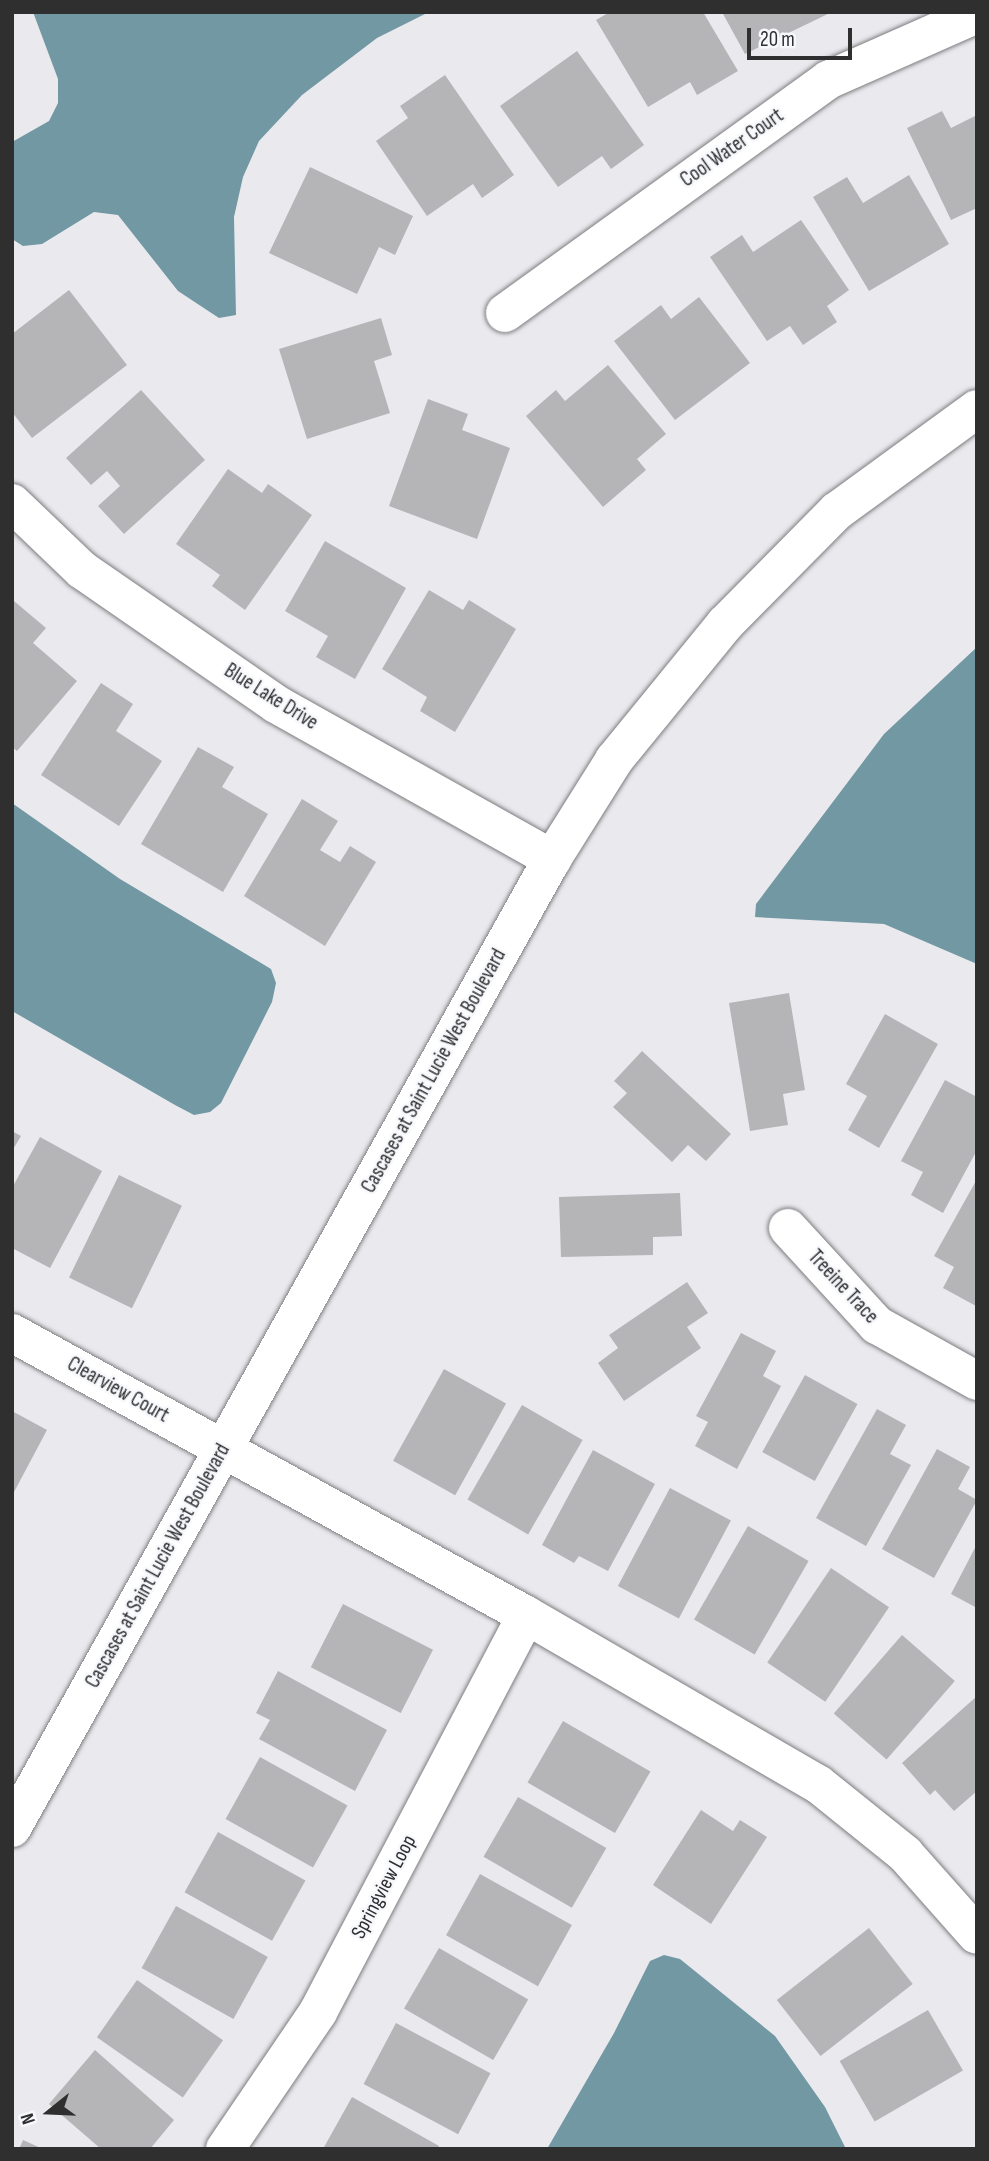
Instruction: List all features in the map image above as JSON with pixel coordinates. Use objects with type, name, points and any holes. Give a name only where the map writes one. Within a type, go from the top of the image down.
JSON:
[{"type":"street","name":"Cool Water Court","points":[[505,313],[828,80],[977,14]]},
{"type":"street","name":"Cascases at Saint Lucie West Boulevard","points":[[12,1828],[552,859],[614,760],[724,624],[837,511],[977,409]]},
{"type":"street","name":"Blue Lake Drive","points":[[12,503],[82,570],[276,704],[552,859]]},
{"type":"street","name":"Treeine Trace","points":[[788,1228],[877,1325],[977,1381]]},
{"type":"street","name":"Clearview Court","points":[[12,1333],[224,1448]]},
{"type":"street","points":[[224,1448],[526,1615],[818,1784],[905,1854],[977,1936]]},
{"type":"street","name":"Springview Loop","points":[[225,2149],[318,2012],[526,1615]]},
{"type":"water","points":[[33,12],[429,12],[377,38],[302,95],[259,141],[243,177],[234,217],[236,315],[219,318],[178,291],[118,215],[94,212],[42,244],[23,246],[12,239],[12,142],[49,121],[58,103],[58,79]]},
{"type":"water","points":[[977,647],[977,964],[884,924],[755,917],[756,904],[884,734]]},
{"type":"water","points":[[12,803],[120,879],[271,969],[276,983],[272,1002],[221,1103],[210,1112],[194,1115],[12,1011]]},
{"type":"water","points":[[664,1955],[680,1959],[775,2036],[825,2107],[846,2149],[547,2149],[614,2033],[650,1961]]},
{"type":"building","points":[[610,12],[703,12],[738,71],[697,95],[690,82],[648,107],[596,20]]},
{"type":"building","points":[[722,12],[832,12],[745,54]]},
{"type":"building","points":[[577,51],[644,145],[611,169],[602,156],[558,187],[500,106]]},
{"type":"building","points":[[445,75],[514,175],[482,198],[473,184],[427,216],[376,141],[408,118],[400,106]]},
{"type":"building","points":[[942,111],[951,128],[977,115],[977,208],[951,220],[907,128]]},
{"type":"building","points":[[310,167],[413,216],[395,255],[379,247],[357,294],[269,253]]},
{"type":"building","points":[[909,175],[949,244],[869,291],[813,197],[847,177],[863,203]]},
{"type":"building","points":[[801,220],[849,290],[827,306],[837,322],[803,345],[790,326],[767,341],[710,257],[742,235],[753,252]]},
{"type":"building","points":[[69,290],[127,365],[32,438],[12,412],[12,334]]},
{"type":"building","points":[[699,297],[750,363],[675,420],[614,341],[661,305],[671,319]]},
{"type":"building","points":[[381,318],[392,355],[374,361],[390,413],[307,439],[279,349]]},
{"type":"building","points":[[608,365],[666,434],[637,459],[646,470],[603,507],[526,416],[556,390],[565,401]]},
{"type":"building","points":[[141,390],[205,460],[124,534],[98,506],[120,486],[107,471],[91,485],[66,458]]},
{"type":"building","points":[[428,399],[468,414],[462,430],[510,448],[477,539],[389,506]]},
{"type":"building","points":[[228,469],[262,493],[268,484],[312,515],[245,610],[212,586],[220,575],[176,544]]},
{"type":"building","points":[[325,541],[406,588],[355,679],[316,657],[328,636],[285,611]]},
{"type":"building","points":[[429,590],[463,610],[469,600],[516,629],[455,732],[420,711],[427,697],[382,669]]},
{"type":"building","points":[[14,601],[46,628],[33,643],[77,681],[17,751],[12,747]]},
{"type":"building","points":[[101,683],[133,704],[116,731],[162,761],[119,826],[41,775]]},
{"type":"building","points":[[198,747],[234,767],[222,787],[268,814],[223,892],[141,844]]},
{"type":"building","points":[[302,799],[338,821],[320,850],[340,862],[350,846],[376,862],[325,946],[244,896]]},
{"type":"building","points":[[789,993],[805,1090],[783,1094],[788,1125],[750,1131],[729,1003]]},
{"type":"building","points":[[885,1014],[938,1044],[879,1148],[848,1130],[867,1096],[846,1084]]},
{"type":"building","points":[[642,1051],[731,1134],[706,1161],[688,1145],[672,1162],[613,1107],[627,1093],[614,1081]]},
{"type":"building","points":[[945,1080],[977,1097],[977,1150],[943,1213],[911,1195],[923,1172],[901,1161]]},
{"type":"building","points":[[12,1131],[21,1136],[12,1151]]},
{"type":"building","points":[[40,1137],[102,1171],[50,1268],[12,1248],[12,1188]]},
{"type":"building","points":[[119,1175],[182,1206],[132,1308],[69,1277]]},
{"type":"building","points":[[977,1179],[976,1306],[943,1288],[954,1267],[934,1256]]},
{"type":"building","points":[[680,1193],[682,1236],[653,1237],[653,1255],[561,1257],[559,1197]]},
{"type":"building","points":[[687,1282],[708,1313],[687,1327],[701,1348],[624,1401],[598,1363],[618,1348],[609,1335]]},
{"type":"building","points":[[741,1333],[776,1351],[763,1376],[781,1386],[737,1469],[695,1446],[708,1422],[696,1416]]},
{"type":"building","points":[[444,1369],[506,1403],[455,1495],[393,1461]]},
{"type":"building","points":[[805,1375],[857,1404],[815,1481],[762,1452]]},
{"type":"building","points":[[522,1405],[583,1440],[528,1534],[468,1499]]},
{"type":"building","points":[[877,1409],[906,1425],[890,1454],[911,1465],[866,1546],[816,1518]]},
{"type":"building","points":[[12,1411],[47,1430],[14,1492],[12,1491]]},
{"type":"building","points":[[937,1449],[970,1467],[958,1489],[977,1500],[934,1578],[882,1549]]},
{"type":"building","points":[[593,1450],[655,1484],[608,1571],[579,1556],[574,1563],[542,1545]]},
{"type":"building","points":[[670,1488],[731,1520],[679,1618],[618,1586]]},
{"type":"building","points":[[748,1526],[809,1561],[755,1655],[694,1620]]},
{"type":"building","points":[[977,1544],[977,1608],[951,1594]]},
{"type":"building","points":[[831,1568],[889,1607],[825,1702],[767,1663]]},
{"type":"building","points":[[343,1604],[433,1650],[401,1713],[311,1667]]},
{"type":"building","points":[[902,1635],[955,1681],[887,1759],[834,1713]]},
{"type":"building","points":[[278,1671],[387,1730],[355,1791],[259,1739],[270,1720],[256,1713]]},
{"type":"building","points":[[977,1696],[977,1791],[954,1811],[935,1790],[930,1795],[902,1763]]},
{"type":"building","points":[[563,1721],[650,1772],[615,1833],[528,1782]]},
{"type":"building","points":[[260,1757],[347,1805],[313,1868],[226,1819]]},
{"type":"building","points":[[518,1797],[606,1848],[572,1908],[483,1857]]},
{"type":"building","points":[[701,1810],[733,1831],[740,1820],[767,1837],[711,1924],[653,1885]]},
{"type":"building","points":[[218,1832],[305,1880],[272,1941],[185,1892]]},
{"type":"building","points":[[480,1874],[572,1925],[538,1986],[446,1935]]},
{"type":"building","points":[[176,1906],[268,1957],[233,2019],[142,1968]]},
{"type":"building","points":[[869,1928],[913,1984],[821,2056],[777,2000]]},
{"type":"building","points":[[439,1948],[528,2000],[493,2060],[404,2009]]},
{"type":"building","points":[[137,1980],[223,2040],[183,2098],[97,2037]]},
{"type":"building","points":[[928,2010],[963,2071],[875,2122],[840,2061]]},
{"type":"building","points":[[396,2023],[490,2073],[458,2134],[364,2084]]},
{"type":"building","points":[[95,2050],[174,2120],[150,2149],[101,2149],[49,2104]]},
{"type":"building","points":[[352,2097],[439,2146],[438,2149],[323,2149]]},
{"type":"building","points":[[23,2140],[43,2149],[19,2149]]}]
